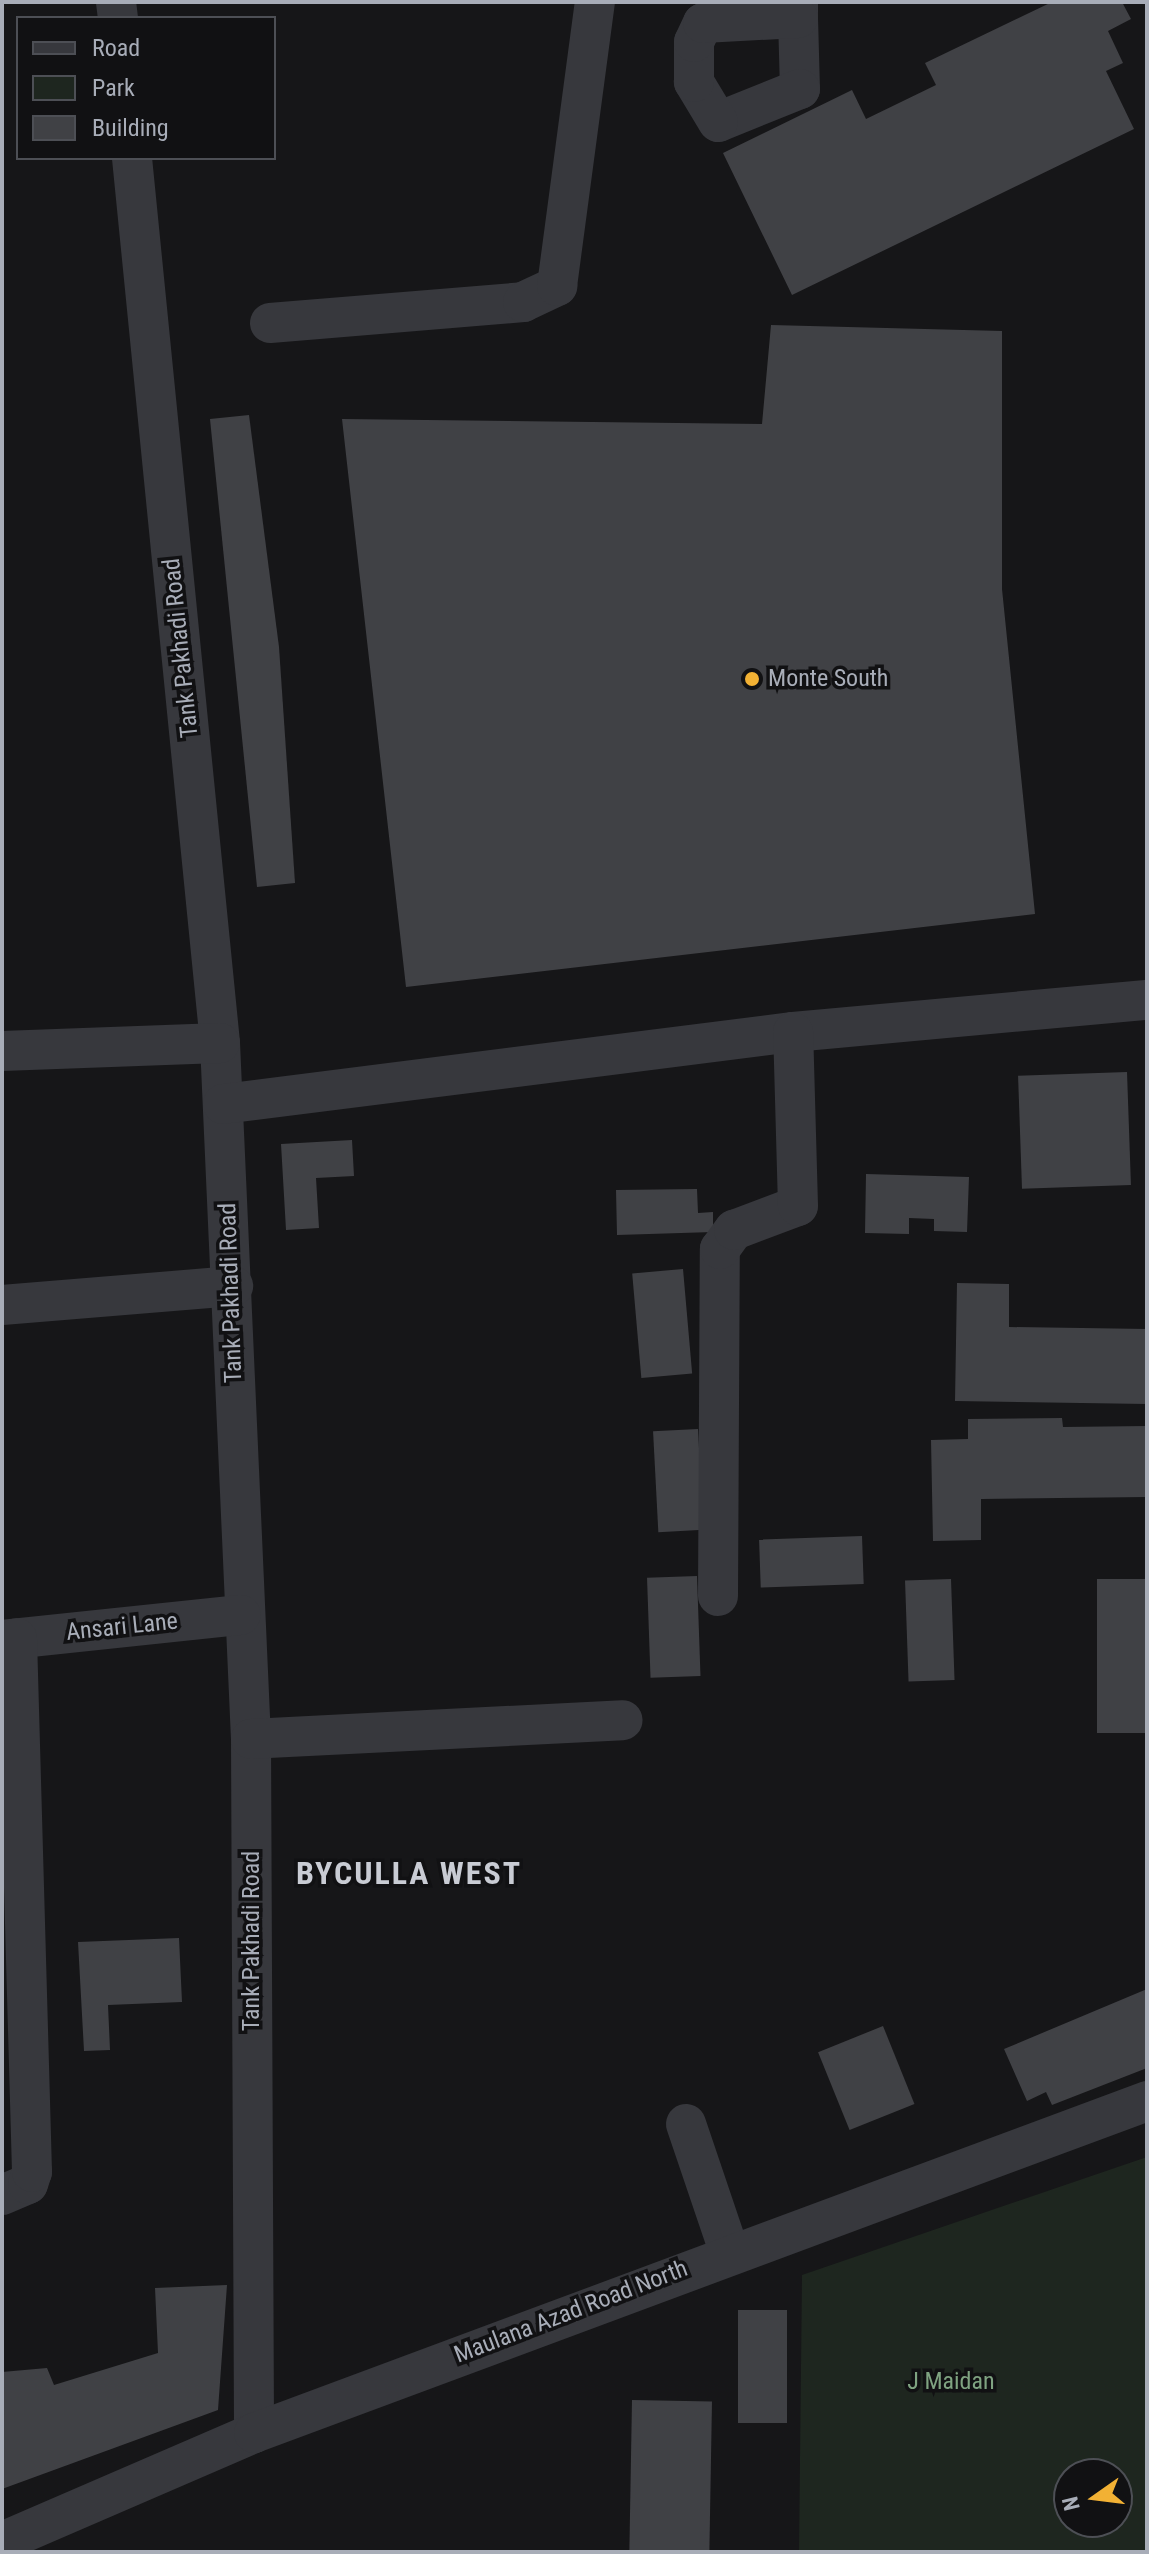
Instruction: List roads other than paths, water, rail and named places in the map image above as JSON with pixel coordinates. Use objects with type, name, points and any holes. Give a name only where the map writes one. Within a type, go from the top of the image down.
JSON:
[{"type":"street","points":[[270,323],[523,302],[557,286],[595,2]]},
{"type":"street","name":"Tank Pakhadi Road","points":[[132,160],[220,1043],[233,1286],[241,1615],[251,1739],[254,2433]]},
{"type":"street","points":[[223,1104],[793,1032],[1147,1000]]},
{"type":"street","points":[[718,1596],[720,1249],[734,1230],[798,1206],[793,1032]]},
{"type":"street","points":[[2,1051],[220,1043]]},
{"type":"street","points":[[2,1305],[233,1286]]},
{"type":"street","name":"Ansari Lane","points":[[9,1639],[241,1615]]},
{"type":"street","points":[[2,2195],[28,2184],[32,2172],[9,1639]]},
{"type":"street","points":[[251,1739],[623,1720]]},
{"type":"street","name":"Maulana Azad Road North","points":[[2,2542],[254,2433],[729,2251],[1147,2101]]},
{"type":"street","points":[[686,2124],[729,2251]]},
{"type":"place","name":"Monte South","points":[[752,679]]},
{"type":"district","name":"BYCULLA WEST","points":[[409,1873]]},
{"type":"park label","name":"J Maidan","points":[[951,2382]]}]
